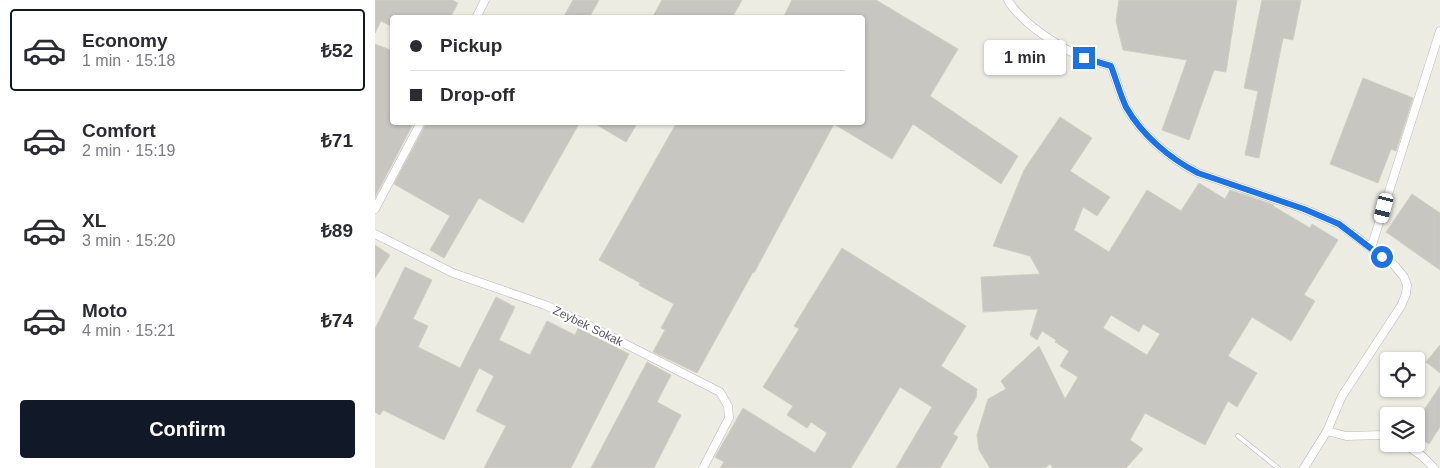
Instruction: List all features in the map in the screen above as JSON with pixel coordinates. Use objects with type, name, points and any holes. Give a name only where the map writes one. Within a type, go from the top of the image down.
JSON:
[{"type":"street","points":[[478,15],[485,0]]},
{"type":"street","points":[[1008,0],[1041,33],[1084,58],[1111,66],[1126,106],[1141,128],[1169,155],[1183,165],[1198,173],[1304,209],[1339,224],[1394,265],[1404,277],[1407,285],[1406,294],[1401,306],[1342,396],[1327,431],[1304,468]]},
{"type":"street","points":[[1371,248],[1440,31]]},
{"type":"street","points":[[375,209],[419,125]]},
{"type":"street","name":"Zeybek Sokak","points":[[375,234],[453,273],[545,305],[720,392],[728,406],[729,418],[703,468]]},
{"type":"street","points":[[1327,431],[1346,436],[1380,435]]},
{"type":"street","points":[[1416,452],[1434,468]]},
{"type":"lane","points":[[1238,436],[1278,468]]},
{"type":"building","points":[[375,0],[452,0],[458,3],[452,15],[390,15],[390,26],[381,21],[375,33]]},
{"type":"building","points":[[573,0],[599,0],[591,15],[565,15]]},
{"type":"building","points":[[662,0],[742,0],[734,15],[654,15]]},
{"type":"building","points":[[792,0],[876,0],[958,49],[930,96],[1018,156],[1001,184],[913,124],[892,159],[836,125],[865,125],[865,15],[784,15]]},
{"type":"building","points":[[1119,0],[1237,0],[1226,72],[1214,70],[1189,140],[1162,130],[1187,60],[1123,50],[1116,21]]},
{"type":"building","points":[[1262,0],[1301,0],[1293,40],[1283,38],[1259,158],[1245,155],[1258,91],[1244,88]]},
{"type":"building","points":[[375,44],[390,50],[390,125],[412,125],[375,197]]},
{"type":"building","points":[[1363,78],[1413,98],[1396,151],[1391,149],[1378,183],[1330,164]]},
{"type":"building","points":[[1060,117],[1092,138],[1070,171],[1110,197],[1097,216],[1083,207],[1074,230],[1109,252],[1147,190],[1181,211],[1199,183],[1225,199],[1230,190],[1274,205],[1310,228],[1312,224],[1338,240],[1304,295],[1315,301],[1291,341],[1252,317],[1228,356],[1257,373],[1237,407],[1228,401],[1205,445],[1145,413],[1130,440],[1143,449],[1126,468],[1053,468],[1050,464],[1045,468],[990,468],[979,450],[977,435],[988,399],[1006,389],[1001,381],[1039,346],[1065,399],[1078,377],[1060,366],[1069,351],[1042,331],[1037,340],[1030,335],[1038,309],[983,312],[981,277],[1040,274],[1030,256],[993,246],[1024,170]],"holes":[[[1111,315],[1139,332],[1143,324],[1160,334],[1147,355],[1103,328]]]},
{"type":"building","points":[[425,125],[578,125],[523,223],[479,198],[444,258],[430,250],[450,216],[394,184]]},
{"type":"building","points":[[597,125],[636,125],[626,142]]},
{"type":"building","points":[[675,125],[833,125],[754,273],[697,373],[653,352],[665,330],[661,328],[674,304],[599,260]]},
{"type":"building","points":[[1412,194],[1440,213],[1440,270],[1386,232]]},
{"type":"building","points":[[375,245],[390,255],[375,278]]},
{"type":"building","points":[[842,248],[966,326],[941,366],[977,389],[976,398],[953,434],[958,437],[940,468],[896,468],[932,407],[900,387],[851,468],[720,468],[724,462],[715,457],[743,408],[815,453],[827,433],[811,422],[807,428],[787,415],[793,406],[763,387],[799,329],[794,326]]},
{"type":"building","points":[[405,267],[432,280],[413,319],[428,326],[418,347],[460,368],[496,297],[515,307],[499,340],[530,355],[547,321],[575,335],[578,328],[629,354],[571,468],[484,468],[506,426],[476,411],[494,376],[479,368],[444,440],[383,410],[380,415],[375,412],[375,329]]},
{"type":"building","points":[[1440,345],[1440,373],[1426,362]]},
{"type":"building","points":[[647,362],[671,375],[657,402],[681,415],[654,468],[591,468]]},
{"type":"building","points":[[1440,386],[1440,427],[1429,444],[1425,441],[1425,408]]},
{"type":"route","points":[[1084,58],[1111,66],[1126,106],[1141,128],[1169,155],[1183,165],[1198,173],[1304,209],[1339,224],[1382,257]]}]
